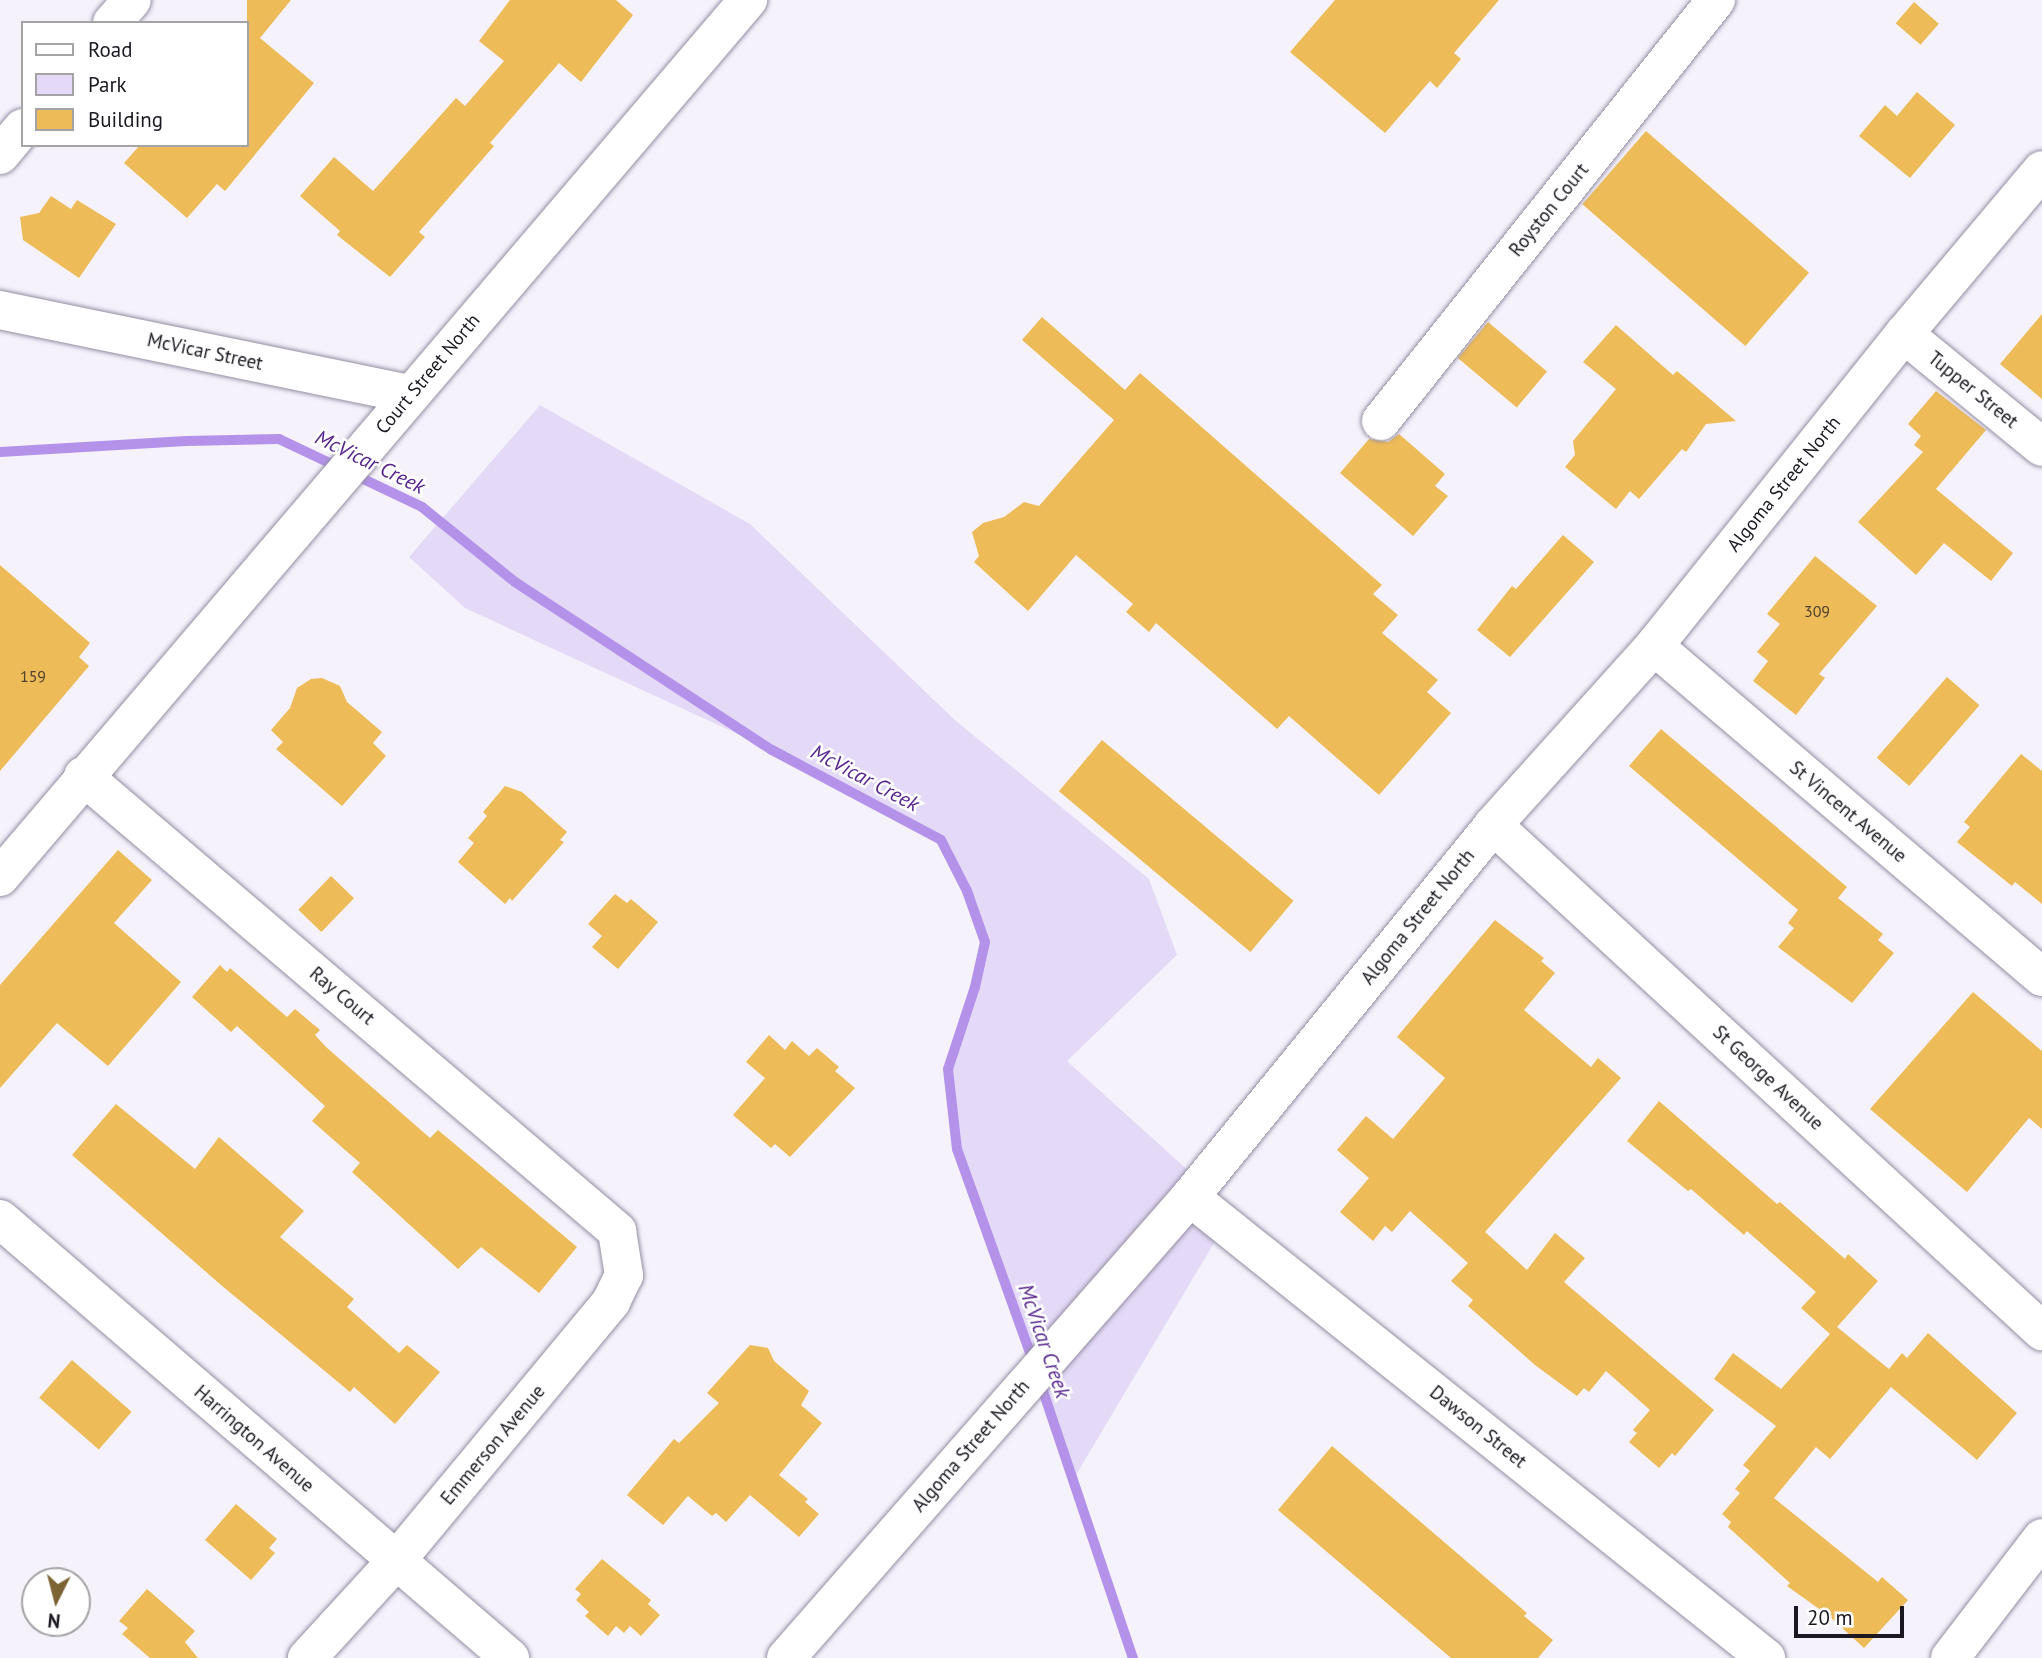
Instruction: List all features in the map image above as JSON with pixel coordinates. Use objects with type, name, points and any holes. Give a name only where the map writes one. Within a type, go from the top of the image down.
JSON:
[{"type":"street","points":[[114,21],[132,0]]},
{"type":"street","name":"Royston Court","points":[[1381,421],[1716,0]]},
{"type":"street","name":"Court Street North","points":[[0,877],[214,622],[367,446],[737,4]]},
{"type":"street","points":[[0,155],[21,130]]},
{"type":"street","name":"Algoma Street North","points":[[786,1658],[1190,1196],[1493,825],[1654,646],[1904,334],[2042,170]]},
{"type":"street","name":"McVicar Street","points":[[0,310],[410,394]]},
{"type":"street","name":"Tupper Street","points":[[1904,334],[2042,447]]},
{"type":"street","name":"St Vincent Avenue","points":[[1654,646],[2042,977]]},
{"type":"street","name":"Ray Court","points":[[83,776],[600,1216]]},
{"type":"street","name":"St George Avenue","points":[[1493,825],[2042,1331]]},
{"type":"street","name":"Dawson Street","points":[[1190,1196],[1766,1658]]},
{"type":"street","name":"Emmerson Avenue","points":[[307,1658],[396,1562],[611,1302],[624,1275],[617,1231],[600,1216]]},
{"type":"street","name":"Harrington Avenue","points":[[0,1219],[510,1658]]},
{"type":"street","points":[[1950,1658],[2042,1538]]},
{"type":"green space","points":[[540,405],[750,524],[956,721],[1149,879],[1177,955],[1067,1061],[1233,1211],[1073,1480],[1007,1283],[957,1149],[948,1069],[975,987],[985,942],[967,891],[941,840],[772,750],[465,608],[409,557]]},
{"type":"building","points":[[247,0],[291,0],[260,38],[314,83],[225,191],[217,184],[187,218],[124,163],[138,147],[248,147]]},
{"type":"building","points":[[510,0],[616,0],[633,15],[581,82],[559,63],[490,143],[494,146],[419,232],[425,237],[390,277],[337,235],[340,231],[300,196],[334,157],[373,191],[456,98],[465,106],[504,61],[479,41]]},
{"type":"building","points":[[1335,0],[1499,0],[1454,53],[1461,59],[1437,88],[1430,81],[1385,133],[1290,52]]},
{"type":"building","points":[[1914,2],[1939,24],[1921,45],[1896,23]]},
{"type":"building","points":[[1917,92],[1955,125],[1910,178],[1859,136],[1885,105],[1897,116]]},
{"type":"building","points":[[1646,131],[1809,273],[1745,346],[1582,204]]},
{"type":"building","points":[[51,196],[71,209],[77,200],[116,224],[79,278],[23,240],[20,217],[39,213]]},
{"type":"building","points":[[2042,314],[2042,399],[2000,364]]},
{"type":"building","points":[[1042,317],[1125,390],[1140,373],[1382,585],[1373,594],[1398,615],[1382,633],[1438,680],[1427,692],[1451,713],[1379,795],[1289,716],[1277,729],[1156,623],[1149,632],[1126,612],[1133,604],[1076,555],[1028,611],[974,562],[979,556],[972,532],[983,523],[1004,517],[1024,502],[1039,506],[1114,420],[1022,340]]},
{"type":"building","points":[[1488,322],[1547,371],[1517,407],[1458,358]]},
{"type":"building","points":[[1616,325],[1673,375],[1677,371],[1736,421],[1706,424],[1686,452],[1682,449],[1639,499],[1630,491],[1616,509],[1565,467],[1575,455],[1573,441],[1616,389],[1583,362]]},
{"type":"building","points":[[1936,391],[1986,430],[1936,489],[2013,553],[1991,581],[1944,543],[1916,575],[1858,522],[1923,452],[1914,445],[1921,436],[1908,424]]},
{"type":"building","points":[[1399,434],[1445,474],[1435,486],[1448,496],[1413,536],[1340,473],[1369,439],[1388,442]]},
{"type":"building","points":[[1563,535],[1594,562],[1510,657],[1477,630],[1512,586],[1516,589]]},
{"type":"building","points":[[1815,556],[1877,606],[1819,674],[1825,678],[1796,715],[1753,681],[1768,661],[1757,652],[1780,624],[1767,614]]},
{"type":"building","points":[[0,565],[90,643],[79,657],[89,666],[0,771]]},
{"type":"building","points":[[1947,677],[1979,705],[1909,786],[1877,758]]},
{"type":"building","points":[[322,678],[340,686],[347,702],[382,732],[373,743],[386,756],[342,806],[276,749],[283,742],[271,730],[290,708],[297,688],[311,679]]},
{"type":"building","points":[[1661,729],[1847,887],[1838,898],[1883,934],[1878,940],[1894,953],[1852,1003],[1778,947],[1794,928],[1788,923],[1798,910],[1629,766]]},
{"type":"building","points":[[1102,740],[1294,901],[1250,952],[1059,791]]},
{"type":"building","points":[[2021,754],[2042,771],[2042,904],[2015,882],[2012,886],[1957,842],[1970,827],[1964,822]]},
{"type":"building","points":[[505,786],[522,792],[567,832],[560,840],[564,842],[512,901],[510,898],[505,904],[458,862],[474,843],[468,838],[487,816],[483,812]]},
{"type":"building","points":[[118,850],[152,880],[114,923],[181,982],[108,1066],[57,1023],[0,1088],[0,985]]},
{"type":"building","points":[[331,876],[354,898],[321,932],[298,910]]},
{"type":"building","points":[[615,894],[627,903],[631,899],[658,922],[618,969],[592,947],[602,936],[588,924]]},
{"type":"building","points":[[1495,920],[1544,958],[1541,961],[1555,973],[1524,1010],[1591,1067],[1598,1058],[1621,1078],[1485,1232],[1527,1270],[1555,1233],[1585,1258],[1564,1282],[1714,1410],[1675,1456],[1672,1453],[1659,1468],[1629,1442],[1637,1433],[1633,1430],[1650,1410],[1606,1371],[1589,1392],[1584,1388],[1577,1396],[1535,1365],[1468,1306],[1473,1300],[1451,1281],[1468,1263],[1410,1211],[1392,1232],[1385,1226],[1373,1241],[1340,1212],[1369,1178],[1337,1150],[1366,1116],[1393,1139],[1445,1078],[1397,1037]]},
{"type":"building","points":[[220,965],[227,972],[230,968],[287,1017],[295,1009],[320,1030],[315,1035],[326,1047],[430,1138],[438,1130],[577,1247],[539,1293],[481,1247],[458,1269],[352,1172],[360,1163],[312,1121],[325,1106],[237,1026],[231,1032],[192,997]]},
{"type":"building","points":[[1973,992],[2042,1051],[2042,1129],[2029,1118],[1967,1192],[1870,1109]]},
{"type":"building","points":[[769,1035],[785,1050],[792,1041],[809,1056],[817,1048],[839,1067],[835,1071],[855,1088],[790,1157],[775,1144],[771,1148],[733,1115],[765,1078],[746,1062]]},
{"type":"building","points":[[1659,1101],[1777,1204],[1780,1202],[1845,1259],[1848,1254],[1878,1281],[1837,1327],[1889,1369],[1902,1353],[1907,1358],[1928,1333],[2017,1413],[1977,1460],[1891,1387],[1830,1459],[1816,1447],[1774,1498],[1878,1582],[1882,1577],[1908,1600],[1864,1648],[1829,1616],[1787,1586],[1790,1583],[1728,1527],[1731,1522],[1722,1514],[1740,1493],[1735,1489],[1750,1471],[1743,1465],[1776,1426],[1714,1379],[1733,1353],[1781,1389],[1830,1334],[1801,1308],[1816,1292],[1747,1231],[1744,1235],[1691,1189],[1688,1191],[1627,1141]]},
{"type":"building","points":[[116,1104],[195,1169],[219,1137],[304,1211],[280,1237],[354,1299],[347,1307],[399,1353],[407,1345],[440,1372],[395,1424],[354,1387],[350,1392],[221,1285],[72,1155]]},
{"type":"building","points":[[750,1345],[768,1348],[774,1361],[809,1391],[801,1405],[822,1423],[779,1475],[808,1499],[805,1502],[819,1514],[799,1537],[750,1495],[726,1522],[716,1513],[712,1516],[688,1496],[663,1525],[627,1495],[674,1439],[679,1443],[719,1403],[707,1393]]},
{"type":"building","points":[[72,1360],[132,1412],[99,1450],[39,1398]]},
{"type":"building","points":[[1332,1446],[1527,1613],[1524,1616],[1553,1640],[1538,1658],[1451,1658],[1278,1510]]},
{"type":"building","points":[[236,1504],[277,1539],[269,1548],[275,1553],[251,1580],[205,1540]]},
{"type":"building","points":[[602,1559],[651,1600],[648,1604],[660,1615],[641,1636],[630,1626],[624,1633],[616,1626],[608,1636],[585,1616],[589,1612],[576,1600],[581,1594],[575,1589]]},
{"type":"building","points":[[147,1589],[195,1631],[185,1642],[198,1658],[150,1658],[122,1634],[128,1628],[119,1621]]},
{"type":"waterway","name":"McVicar Creek","points":[[0,452],[186,441],[279,439],[422,507],[515,582],[772,750],[941,840],[967,891],[985,942],[975,987],[948,1069],[957,1149],[1034,1364]]},
{"type":"waterway","name":"McVicar Creek","points":[[1040,1382],[1133,1658]]}]
